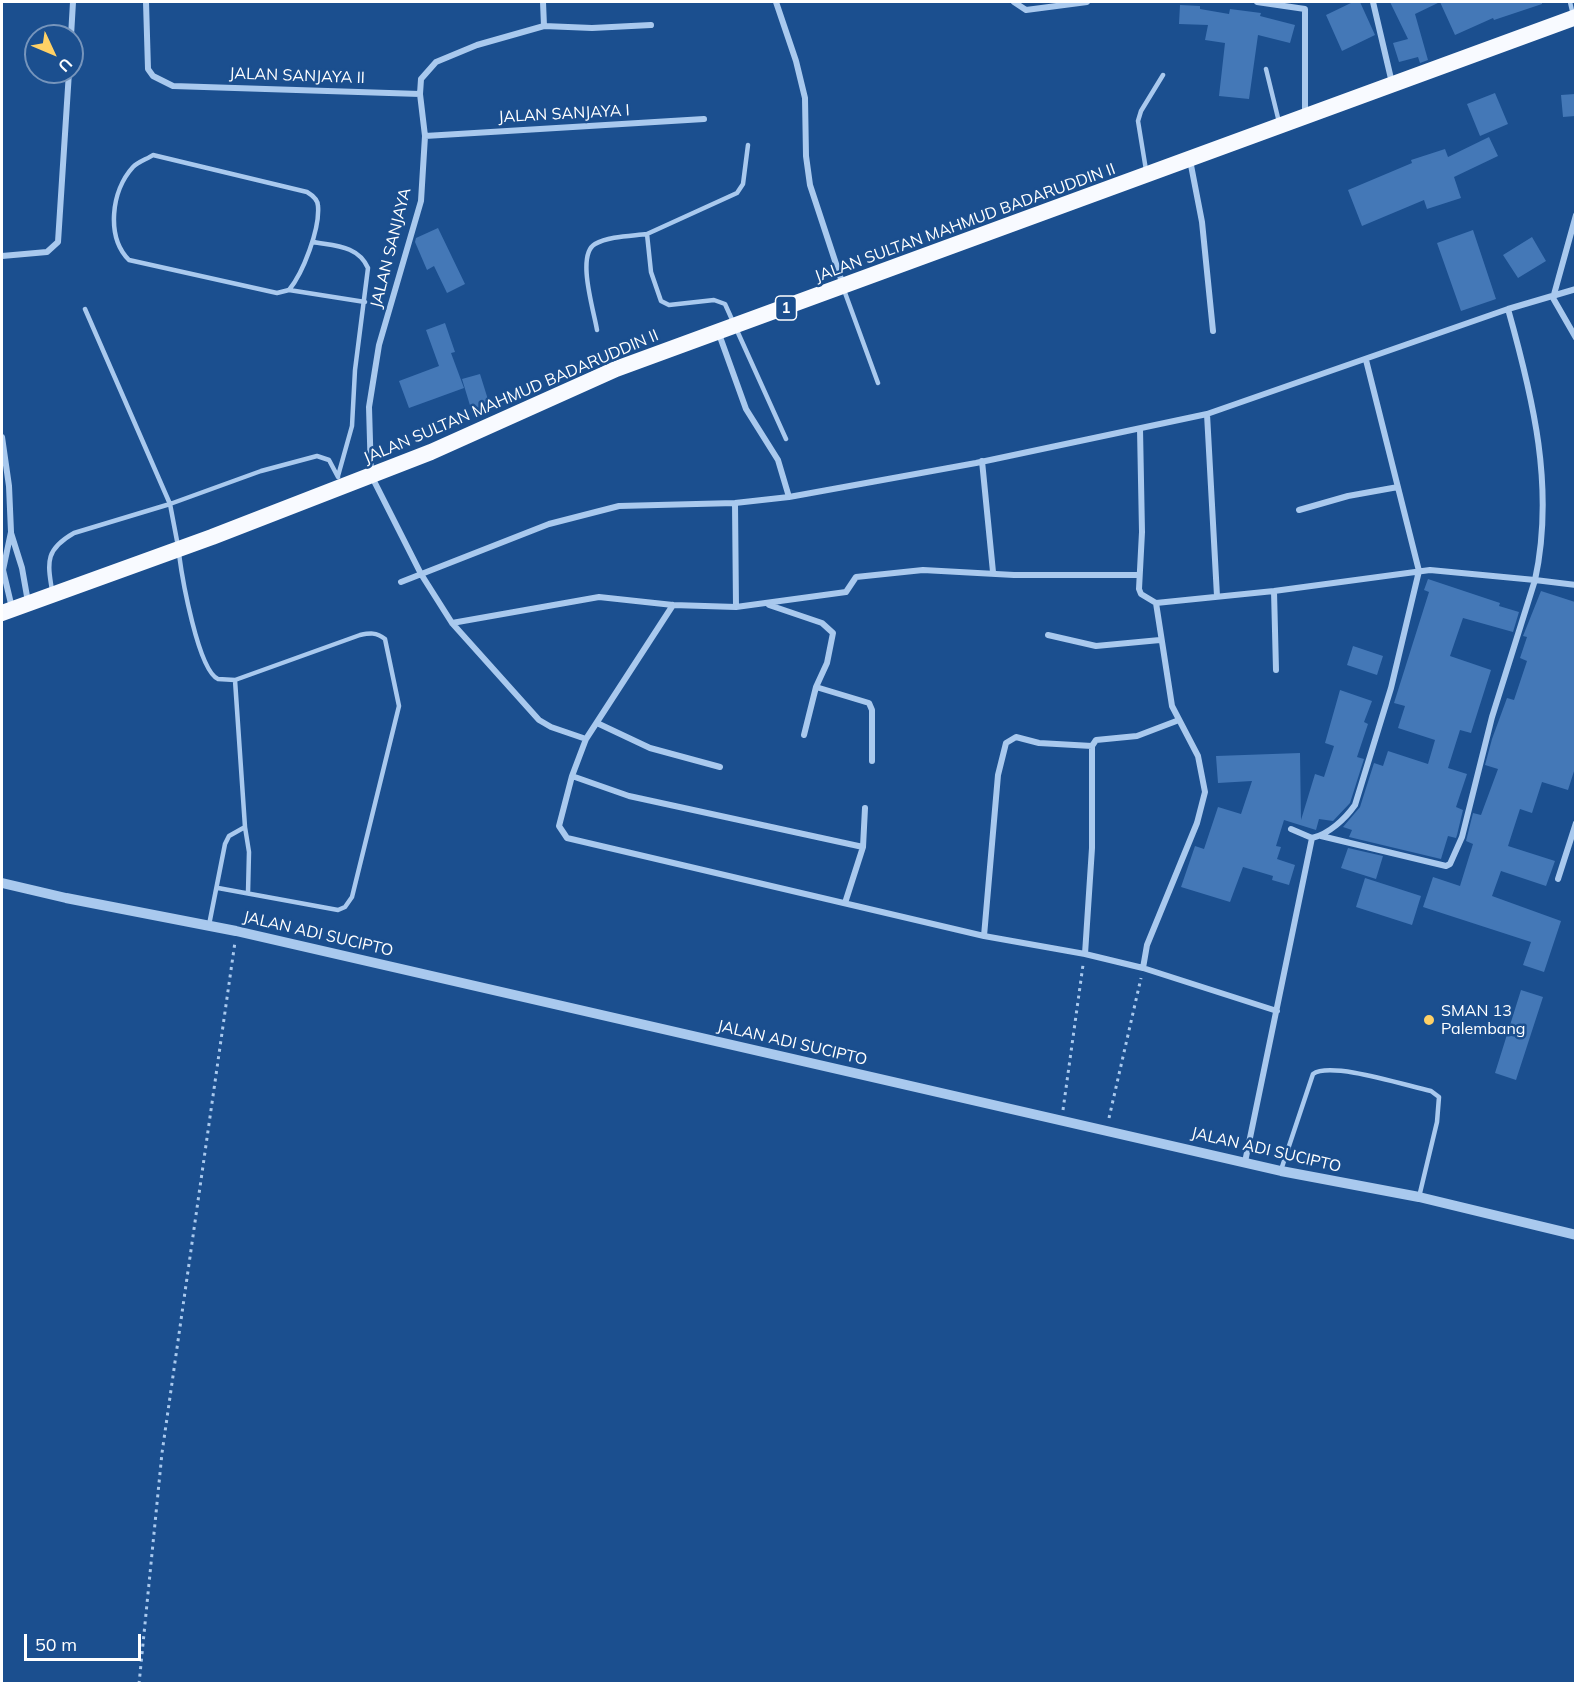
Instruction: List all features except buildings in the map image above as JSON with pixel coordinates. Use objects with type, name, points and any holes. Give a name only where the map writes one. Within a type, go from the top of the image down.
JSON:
[{"type":"highway","name":"JALAN SULTAN MAHMUD BADARUDDIN II","points":[[14,609],[178,550],[339,482],[371,475],[431,452],[616,369],[1393,86],[1573,12]]},
{"type":"street","points":[[72,24],[73,2]]},
{"type":"street","name":"JALAN SANJAYA II","points":[[146,2],[148,69],[153,76],[173,86],[420,94]]},
{"type":"street","points":[[543,2],[544,26]]},
{"type":"street","points":[[776,2],[796,61],[805,98],[806,156],[810,185],[843,287]]},
{"type":"street","points":[[1014,2],[1026,9],[1087,2]]},
{"type":"street","points":[[1257,2],[1306,5],[1305,118]]},
{"type":"street","points":[[1373,2],[1393,86]]},
{"type":"street","name":"JALAN SANJAYA","points":[[371,475],[370,388],[379,345],[421,201],[425,136],[420,94],[421,79],[436,62],[477,45],[544,26],[592,28],[651,25]]},
{"type":"street","points":[[2,256],[47,252],[58,242],[68,84]]},
{"type":"street","name":"JALAN SANJAYA I","points":[[425,136],[704,119]]},
{"type":"street","points":[[1190,160],[1202,222],[1213,331]]},
{"type":"street","points":[[1575,215],[1553,298],[1575,338]]},
{"type":"street","points":[[401,582],[549,524],[619,506],[735,503],[789,497],[982,461],[1207,414],[1508,309],[1553,298],[1575,289]]},
{"type":"street","points":[[1321,836],[1446,866],[1450,864],[1462,837],[1492,717],[1535,580],[1542,548],[1544,497],[1539,438],[1527,375],[1508,309]]},
{"type":"street","points":[[718,332],[746,409],[778,460],[789,497]]},
{"type":"street","points":[[1291,829],[1312,838],[1321,836],[1348,815],[1355,805],[1391,688],[1419,572],[1366,360]]},
{"type":"street","points":[[1207,414],[1217,596]]},
{"type":"street","points":[[1140,429],[1142,532],[1139,575],[1141,594],[1156,603],[1274,591],[1430,570],[1575,585]]},
{"type":"street","points":[[2,437],[9,486],[11,532],[3,570],[14,609]]},
{"type":"street","points":[[982,461],[993,573]]},
{"type":"street","points":[[371,475],[421,574],[452,623],[539,720],[551,727],[586,739]]},
{"type":"street","points":[[1299,510],[1348,496],[1398,487]]},
{"type":"street","points":[[735,503],[736,607]]},
{"type":"street","points":[[11,532],[22,568],[14,609]]},
{"type":"street","points":[[452,623],[599,597],[673,605],[736,607],[768,604],[787,599],[846,592],[856,577],[862,575],[923,570],[1139,575]]},
{"type":"street","points":[[1274,591],[1275,670]]},
{"type":"street","points":[[1143,968],[1147,945],[1197,823],[1205,792],[1198,756],[1172,706],[1156,603]]},
{"type":"street","points":[[768,604],[822,623],[833,633],[827,663],[816,687],[804,735]]},
{"type":"street","points":[[673,605],[586,739],[572,776],[559,826],[567,838],[984,936],[1084,954],[1143,968],[1277,1011]]},
{"type":"street","points":[[1048,635],[1096,646],[1160,640]]},
{"type":"street","points":[[816,687],[869,703],[872,710],[872,760]]},
{"type":"street","points":[[1084,954],[1092,848],[1092,746],[1096,740],[1137,736],[1179,720]]},
{"type":"street","points":[[597,723],[650,748],[720,767]]},
{"type":"street","points":[[984,936],[998,775],[1006,743],[1016,737],[1039,744],[1092,746]]},
{"type":"street","points":[[572,776],[629,796],[863,847]]},
{"type":"street","points":[[845,903],[863,847],[865,808]]},
{"type":"street","points":[[1558,879],[1575,823]]},
{"type":"street","points":[[1245,1162],[1312,838]]},
{"type":"street","name":"JALAN ADI SUCIPTO","points":[[2,883],[66,898],[236,931],[866,1076],[1062,1118],[1281,1171],[1419,1197],[1575,1235]]},
{"type":"lane","points":[[1266,69],[1280,127]]},
{"type":"lane","points":[[1148,176],[1138,121],[1141,111],[1163,75]]},
{"type":"lane","points":[[597,330],[585,263],[592,245],[602,241],[647,234],[737,193],[743,184],[748,145]]},
{"type":"lane","points":[[289,290],[313,242],[318,206],[315,197],[307,192],[153,155],[135,166],[119,187],[114,232],[119,250],[129,260],[277,293],[289,290],[365,302]]},
{"type":"lane","points":[[647,234],[651,272],[661,300],[669,305],[720,300],[725,304],[786,439]]},
{"type":"lane","points":[[313,242],[346,248],[364,258],[368,268],[355,370],[352,426],[339,482]]},
{"type":"lane","points":[[843,287],[878,383]]},
{"type":"lane","points":[[85,309],[170,504],[190,613],[211,673],[218,679],[235,680],[372,632],[385,639],[399,706],[352,897],[345,907],[338,910],[218,888]]},
{"type":"lane","points":[[52,594],[48,568],[51,552],[59,541],[74,533],[170,504],[261,471],[317,456],[328,460],[339,482]]},
{"type":"lane","points":[[235,680],[245,827],[249,852],[248,893]]},
{"type":"lane","points":[[209,925],[225,844],[229,836],[245,827]]},
{"type":"lane","points":[[1281,1171],[1313,1074],[1324,1068],[1341,1071],[1431,1091],[1440,1099],[1419,1197]]},
{"type":"path","points":[[139,1683],[162,1454],[236,931]]},
{"type":"path","points":[[1062,1118],[1084,954]]},
{"type":"path","points":[[1106,1129],[1143,968]]},
{"type":"place","name":"SMAN 13 Palembang","points":[[1429,1020]]}]
